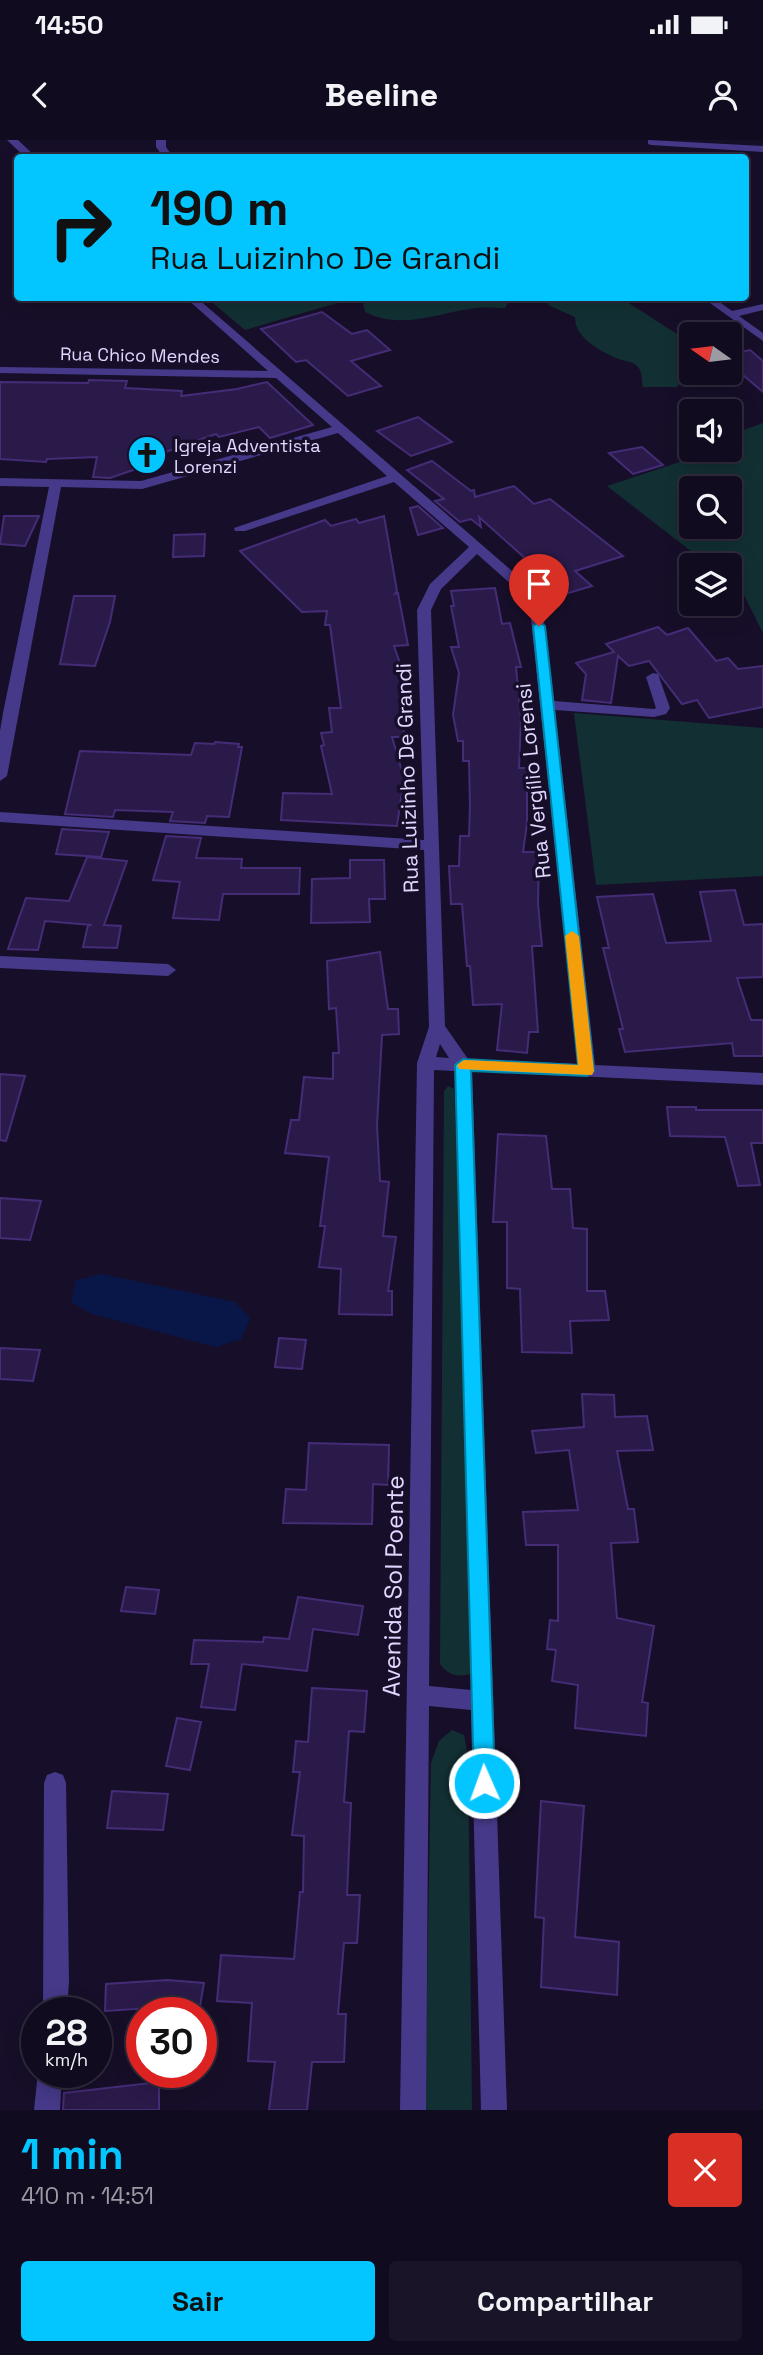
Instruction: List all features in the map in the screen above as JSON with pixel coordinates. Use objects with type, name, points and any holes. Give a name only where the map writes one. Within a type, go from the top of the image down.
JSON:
[{"type":"street","points":[[12,140],[28,154]]},
{"type":"street","points":[[649,144],[763,149]]},
{"type":"street","name":"Rua Vergílio Lorensi","points":[[194,301],[536,599],[587,1071]]},
{"type":"street","points":[[712,301],[763,338]]},
{"type":"street","points":[[732,314],[763,307]]},
{"type":"street","name":"Rua Chico Mendes","points":[[0,370],[280,375]]},
{"type":"street","points":[[0,482],[142,485],[341,428]]},
{"type":"street","points":[[240,528],[396,477]]},
{"type":"street","points":[[0,776],[56,484]]},
{"type":"street","name":"Rua Luizinho De Grandi","points":[[426,1063],[437,1027],[424,610],[435,587],[477,547]]},
{"type":"street","points":[[548,705],[661,711],[663,708],[653,677]]},
{"type":"street","points":[[0,817],[432,846]]},
{"type":"street","points":[[0,962],[168,970]]},
{"type":"street","points":[[437,1027],[463,1065],[494,2110]]},
{"type":"street","points":[[426,1063],[763,1079]]},
{"type":"street","name":"Avenida Sol Poente","points":[[413,2110],[426,1063]]},
{"type":"street","points":[[418,1695],[482,1701]]},
{"type":"street","points":[[55,1783],[56,1997]]},
{"type":"street","points":[[47,2110],[49,2088]]},
{"type":"green space","points":[[211,301],[344,301],[245,330]]},
{"type":"green space","points":[[363,301],[509,301],[505,308],[477,308],[421,319],[393,320],[365,312]]},
{"type":"green space","points":[[545,301],[626,301],[679,335],[679,385],[677,387],[643,387],[640,370],[635,364],[616,358],[583,337],[575,317]]},
{"type":"green space","points":[[763,423],[763,633],[742,591],[742,553],[694,553],[607,486],[680,462],[742,462],[742,431]]},
{"type":"green space","points":[[574,713],[763,728],[763,876],[596,885]]},
{"type":"green space","points":[[448,1086],[454,1089],[476,1659],[472,1674],[462,1675],[450,1673],[440,1664],[444,1091]]},
{"type":"green space","points":[[452,1730],[464,1735],[468,1756],[472,2110],[425,2110],[431,1763],[439,1741]]},
{"type":"shaded area","points":[[102,1274],[235,1302],[250,1318],[241,1339],[216,1347],[92,1314],[71,1302],[76,1280]]},
{"type":"building","points":[[322,312],[352,334],[367,330],[390,350],[351,361],[381,386],[348,396],[306,360],[296,362],[261,329]]},
{"type":"building","points":[[750,350],[763,361],[763,392],[742,374],[742,352]]},
{"type":"building","points":[[89,380],[127,381],[125,388],[182,391],[181,396],[267,382],[313,425],[270,438],[259,427],[219,437],[216,434],[160,454],[165,459],[110,478],[93,477],[97,457],[47,459],[46,462],[0,459],[0,382],[88,383]]},
{"type":"building","points":[[418,417],[452,442],[411,456],[377,431]]},
{"type":"building","points":[[642,447],[663,465],[633,474],[609,453]]},
{"type":"building","points":[[432,461],[471,491],[474,490],[475,497],[514,486],[534,504],[550,499],[623,556],[575,571],[592,586],[565,594],[479,517],[481,527],[471,519],[460,522],[435,501],[444,499],[407,470]]},
{"type":"building","points":[[418,506],[443,528],[418,535],[410,508]]},
{"type":"building","points":[[4,516],[39,516],[25,546],[0,544]]},
{"type":"building","points":[[384,516],[397,591],[395,594],[398,593],[408,645],[394,646],[408,686],[400,687],[404,701],[399,702],[405,737],[392,737],[404,778],[397,826],[281,820],[283,793],[332,794],[321,746],[324,745],[321,733],[332,732],[329,708],[341,708],[330,625],[325,625],[327,611],[302,612],[240,551],[325,520],[331,526],[356,519],[359,523]]},
{"type":"building","points":[[205,534],[204,556],[173,557],[174,535]]},
{"type":"building","points":[[495,588],[502,624],[510,623],[521,667],[516,667],[521,719],[519,768],[527,768],[527,824],[523,852],[539,852],[538,904],[542,946],[532,946],[538,1032],[529,1032],[527,1053],[497,1050],[502,1004],[473,1005],[462,904],[451,904],[449,866],[459,866],[460,836],[469,836],[470,805],[469,761],[463,761],[463,741],[458,741],[453,715],[459,673],[451,647],[459,647],[451,606],[454,606],[451,591]]},
{"type":"building","points":[[74,596],[115,596],[110,622],[95,666],[60,664]]},
{"type":"building","points":[[658,627],[667,635],[688,628],[716,661],[728,658],[738,669],[763,666],[763,707],[709,718],[697,700],[682,704],[649,661],[629,666],[618,656],[611,703],[582,700],[586,674],[576,663],[614,652],[606,644]]},
{"type":"building","points":[[195,743],[239,744],[238,747],[242,747],[229,817],[207,816],[205,823],[170,821],[173,812],[115,810],[113,817],[65,814],[80,751],[191,755]]},
{"type":"building","points":[[62,829],[109,832],[101,857],[56,854]]},
{"type":"building","points":[[166,836],[201,838],[196,858],[242,859],[241,868],[300,868],[299,894],[223,894],[219,920],[173,918],[180,882],[153,880]]},
{"type":"building","points":[[87,857],[127,861],[104,925],[121,926],[117,948],[83,947],[88,925],[92,925],[45,921],[38,950],[8,949],[26,898],[69,901]]},
{"type":"building","points":[[350,860],[384,860],[385,899],[369,899],[370,922],[311,923],[312,879],[350,878]]},
{"type":"building","points":[[735,890],[744,925],[763,924],[763,977],[737,978],[751,1020],[763,1020],[763,1056],[734,1056],[732,1043],[625,1052],[619,1029],[623,1029],[603,948],[609,948],[597,897],[653,894],[666,943],[711,941],[700,892]]},
{"type":"building","points":[[380,952],[388,1009],[398,1009],[399,1034],[382,1035],[377,1125],[380,1181],[389,1182],[383,1236],[396,1237],[388,1291],[392,1291],[392,1315],[339,1314],[341,1269],[319,1267],[325,1226],[320,1226],[329,1157],[285,1153],[291,1120],[299,1120],[304,1077],[333,1079],[333,1053],[339,1053],[336,1008],[329,1009],[327,961]]},
{"type":"building","points":[[0,1074],[25,1076],[6,1141],[0,1140]]},
{"type":"building","points":[[667,1107],[763,1110],[763,1143],[751,1143],[760,1185],[738,1186],[725,1137],[670,1136]]},
{"type":"building","points":[[498,1134],[546,1136],[552,1189],[570,1189],[573,1228],[587,1229],[587,1291],[605,1291],[609,1320],[570,1321],[572,1353],[522,1352],[520,1289],[507,1288],[507,1222],[493,1222]]},
{"type":"building","points":[[0,1198],[41,1201],[30,1240],[0,1238]]},
{"type":"building","points":[[279,1338],[306,1340],[302,1369],[275,1367]]},
{"type":"building","points":[[0,1348],[40,1350],[33,1381],[0,1379]]},
{"type":"building","points":[[582,1394],[614,1395],[615,1417],[647,1416],[653,1450],[617,1451],[628,1509],[634,1509],[638,1542],[611,1543],[617,1618],[654,1626],[642,1702],[648,1703],[646,1736],[575,1728],[578,1685],[552,1681],[556,1650],[547,1649],[550,1620],[558,1621],[558,1545],[526,1545],[523,1512],[578,1510],[569,1450],[536,1453],[532,1431],[584,1427]]},
{"type":"building","points":[[309,1443],[389,1445],[388,1485],[373,1484],[372,1524],[283,1523],[286,1489],[306,1490]]},
{"type":"building","points":[[126,1587],[159,1590],[155,1614],[121,1611]]},
{"type":"building","points":[[298,1597],[363,1606],[358,1635],[313,1629],[307,1671],[242,1664],[235,1710],[201,1707],[209,1664],[191,1664],[194,1640],[263,1642],[264,1637],[289,1639]]},
{"type":"building","points":[[312,1688],[367,1691],[364,1732],[349,1731],[344,1802],[351,1803],[347,1895],[360,1895],[357,1943],[344,1943],[338,2014],[346,2014],[344,2062],[312,2062],[307,2110],[269,2110],[275,2062],[248,2061],[252,2003],[217,2001],[221,1955],[294,1959],[300,1892],[303,1892],[304,1836],[292,1835],[300,1772],[293,1772],[296,1741],[308,1742]]},
{"type":"building","points":[[177,1718],[201,1722],[190,1770],[166,1766]]},
{"type":"building","points":[[112,1791],[168,1794],[163,1830],[107,1828]]},
{"type":"building","points":[[541,1801],[584,1806],[575,1937],[619,1942],[617,1995],[541,1987],[544,1918],[535,1917]]},
{"type":"building","points":[[167,1980],[204,1983],[202,1997],[126,1997],[126,2010],[112,2011],[112,1997],[106,1997],[106,1984]]},
{"type":"building","points":[[112,2087],[159,2088],[159,2110],[63,2110],[64,2093]]},
{"type":"slow traffic","points":[[464,1065],[587,1071],[572,936]]},
{"type":"place","name":"Igreja Adventista Lorenzi","points":[[147,455]]},
{"type":"route","points":[[484,1783],[463,1065],[587,1071],[539,626]]}]
